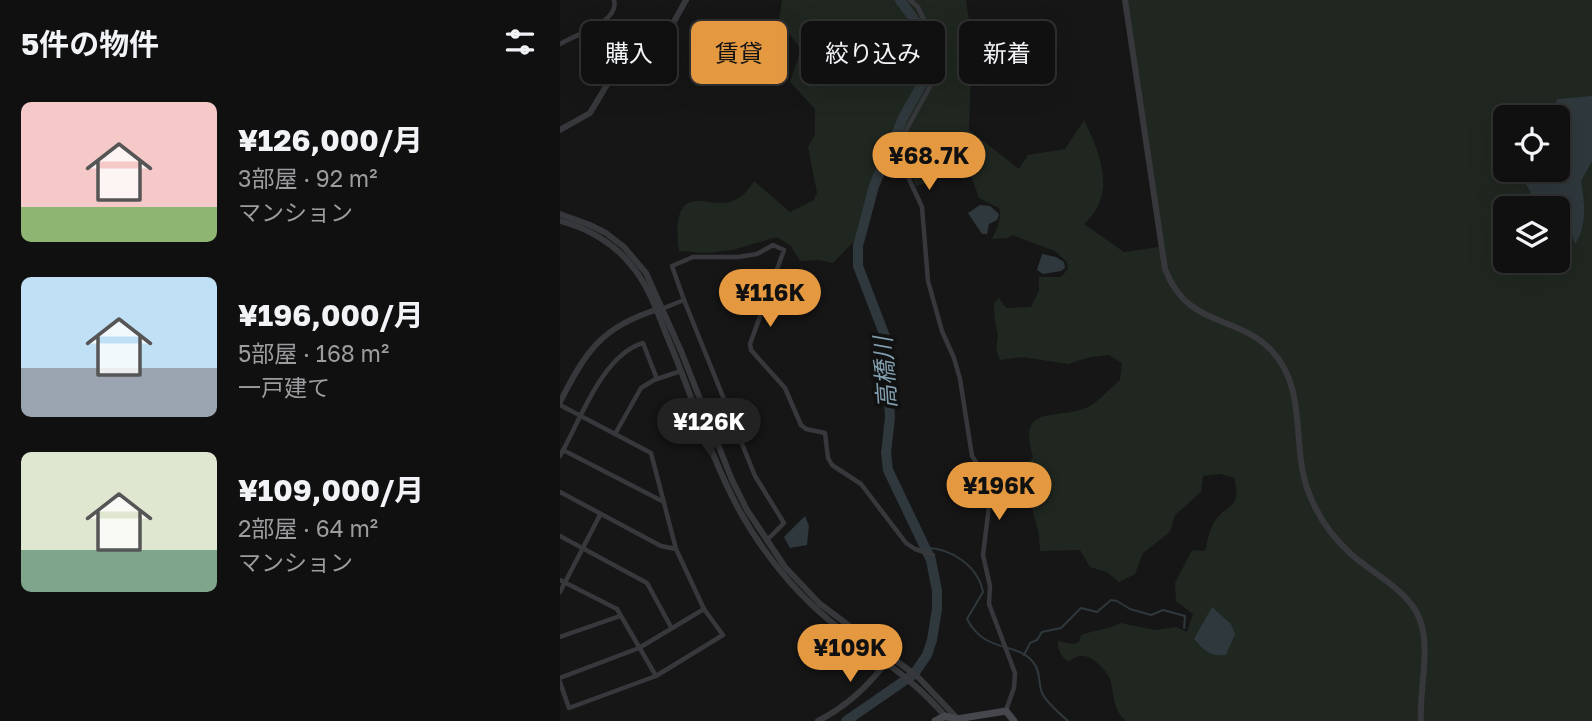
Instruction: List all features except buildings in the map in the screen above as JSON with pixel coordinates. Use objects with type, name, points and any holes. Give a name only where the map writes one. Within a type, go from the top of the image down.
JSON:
[{"type":"main road","points":[[935,721],[1006,711],[1014,721]]},
{"type":"street","points":[[560,44],[611,17],[614,0]]},
{"type":"street","points":[[560,130],[590,113],[611,78],[633,67],[661,45],[686,0]]},
{"type":"street","points":[[910,0],[918,7],[932,39],[937,59],[933,81],[903,136],[904,168],[922,207],[928,281],[942,331],[960,379],[971,456],[985,476],[990,490],[983,555],[990,586],[989,604],[1015,673],[1014,688],[1006,711]]},
{"type":"street","points":[[1125,0],[1165,270],[1176,293],[1190,306],[1203,315],[1261,341],[1280,360],[1292,387],[1302,471],[1317,510],[1339,543],[1405,598],[1420,620],[1424,638],[1421,721]]},
{"type":"street","points":[[560,214],[590,225],[624,247],[646,273],[725,480],[760,545],[777,568],[814,608],[915,679],[953,719]]},
{"type":"street","points":[[560,221],[596,235],[622,255],[643,282],[660,309],[732,480],[766,540],[785,567],[820,604],[888,659]]},
{"type":"street","points":[[766,540],[784,523],[755,476],[672,266],[693,257],[738,257],[757,254],[773,245],[784,250],[750,344],[751,350],[785,388],[801,425],[806,429],[825,433],[828,458],[832,465],[861,484],[906,543],[933,555]]},
{"type":"street","points":[[684,300],[621,325],[599,340],[587,353],[560,403],[651,453],[676,550],[704,609],[723,635],[656,676],[569,708],[560,680],[639,648],[704,609]]},
{"type":"street","points":[[560,456],[609,366],[634,346],[643,344],[657,379]]},
{"type":"street","points":[[615,434],[637,392],[648,382],[682,370]]},
{"type":"street","points":[[563,450],[664,502]]},
{"type":"street","points":[[560,492],[661,546],[676,550]]},
{"type":"street","points":[[560,592],[562,581],[600,515]]},
{"type":"street","points":[[560,536],[647,583],[671,627]]},
{"type":"street","points":[[562,581],[617,609],[656,676]]},
{"type":"street","points":[[560,637],[620,616]]},
{"type":"street","points":[[818,721],[859,694],[888,659]]},
{"type":"street","points":[[915,679],[953,719]]},
{"type":"shaded area","points":[[782,0],[966,0],[969,21],[959,21],[959,84],[971,84],[969,130],[1019,169],[1028,155],[1065,149],[1084,120],[1100,160],[1103,187],[1094,212],[1084,224],[1124,252],[1159,247],[1124,0],[1592,0],[1592,721],[1126,721],[1116,707],[1110,679],[1105,671],[1088,657],[1079,656],[1068,661],[1060,653],[1058,641],[1072,644],[1079,642],[1081,635],[1120,623],[1156,630],[1176,627],[1187,632],[1193,614],[1176,601],[1175,583],[1192,550],[1205,551],[1213,524],[1234,501],[1234,478],[1220,474],[1203,476],[1201,492],[1175,515],[1170,532],[1143,553],[1135,574],[1119,582],[1107,572],[1090,567],[1080,550],[1040,551],[1039,534],[1022,471],[1033,457],[1029,439],[1030,428],[1035,420],[1044,416],[1090,406],[1120,380],[1122,363],[1109,355],[1068,364],[1022,357],[1000,360],[994,303],[999,298],[1006,308],[1031,307],[1039,291],[1039,277],[1061,277],[1068,269],[1067,262],[1055,251],[1012,235],[992,239],[999,220],[999,208],[979,198],[972,178],[948,168],[927,167],[928,183],[916,186],[908,167],[890,153],[868,227],[833,263],[819,260],[800,261],[791,246],[777,237],[733,250],[706,253],[679,251],[678,220],[689,202],[730,202],[744,194],[754,181],[790,212],[814,200],[817,193],[808,147],[815,134],[815,109],[790,82],[801,49],[787,31],[787,21],[779,21]]},
{"type":"shaded area","points":[[1592,96],[1592,161],[1581,181],[1583,222],[1575,244],[1570,228],[1570,196],[1528,196],[1531,192],[1525,183],[1570,182],[1570,105],[1556,105],[1557,99]]},
{"type":"shaded area","points":[[980,205],[990,206],[999,214],[997,220],[989,224],[987,234],[982,234],[968,213]]},
{"type":"shaded area","points":[[1042,254],[1056,257],[1064,262],[1065,268],[1043,274],[1037,270]]},
{"type":"shaded area","points":[[805,516],[809,526],[807,545],[790,548],[784,537]]},
{"type":"shaded area","points":[[1212,607],[1231,624],[1235,634],[1226,655],[1208,652],[1194,639]]},
{"type":"waterway","name":"高橋川","points":[[846,721],[914,674],[927,655],[937,609],[937,591],[931,560],[888,470],[886,453],[890,417],[886,339],[858,266],[858,246],[874,186],[904,116],[926,77],[927,51],[924,33],[900,0]]},
{"type":"waterway","points":[[926,548],[954,555],[976,574],[983,592],[967,619],[983,638],[1018,651],[1033,662],[1044,697],[1068,721]]},
{"type":"waterway","points":[[1024,655],[1030,643],[1037,640],[1042,632],[1061,628],[1081,608],[1097,612],[1111,600],[1151,615],[1163,610],[1185,616],[1184,628]]}]
